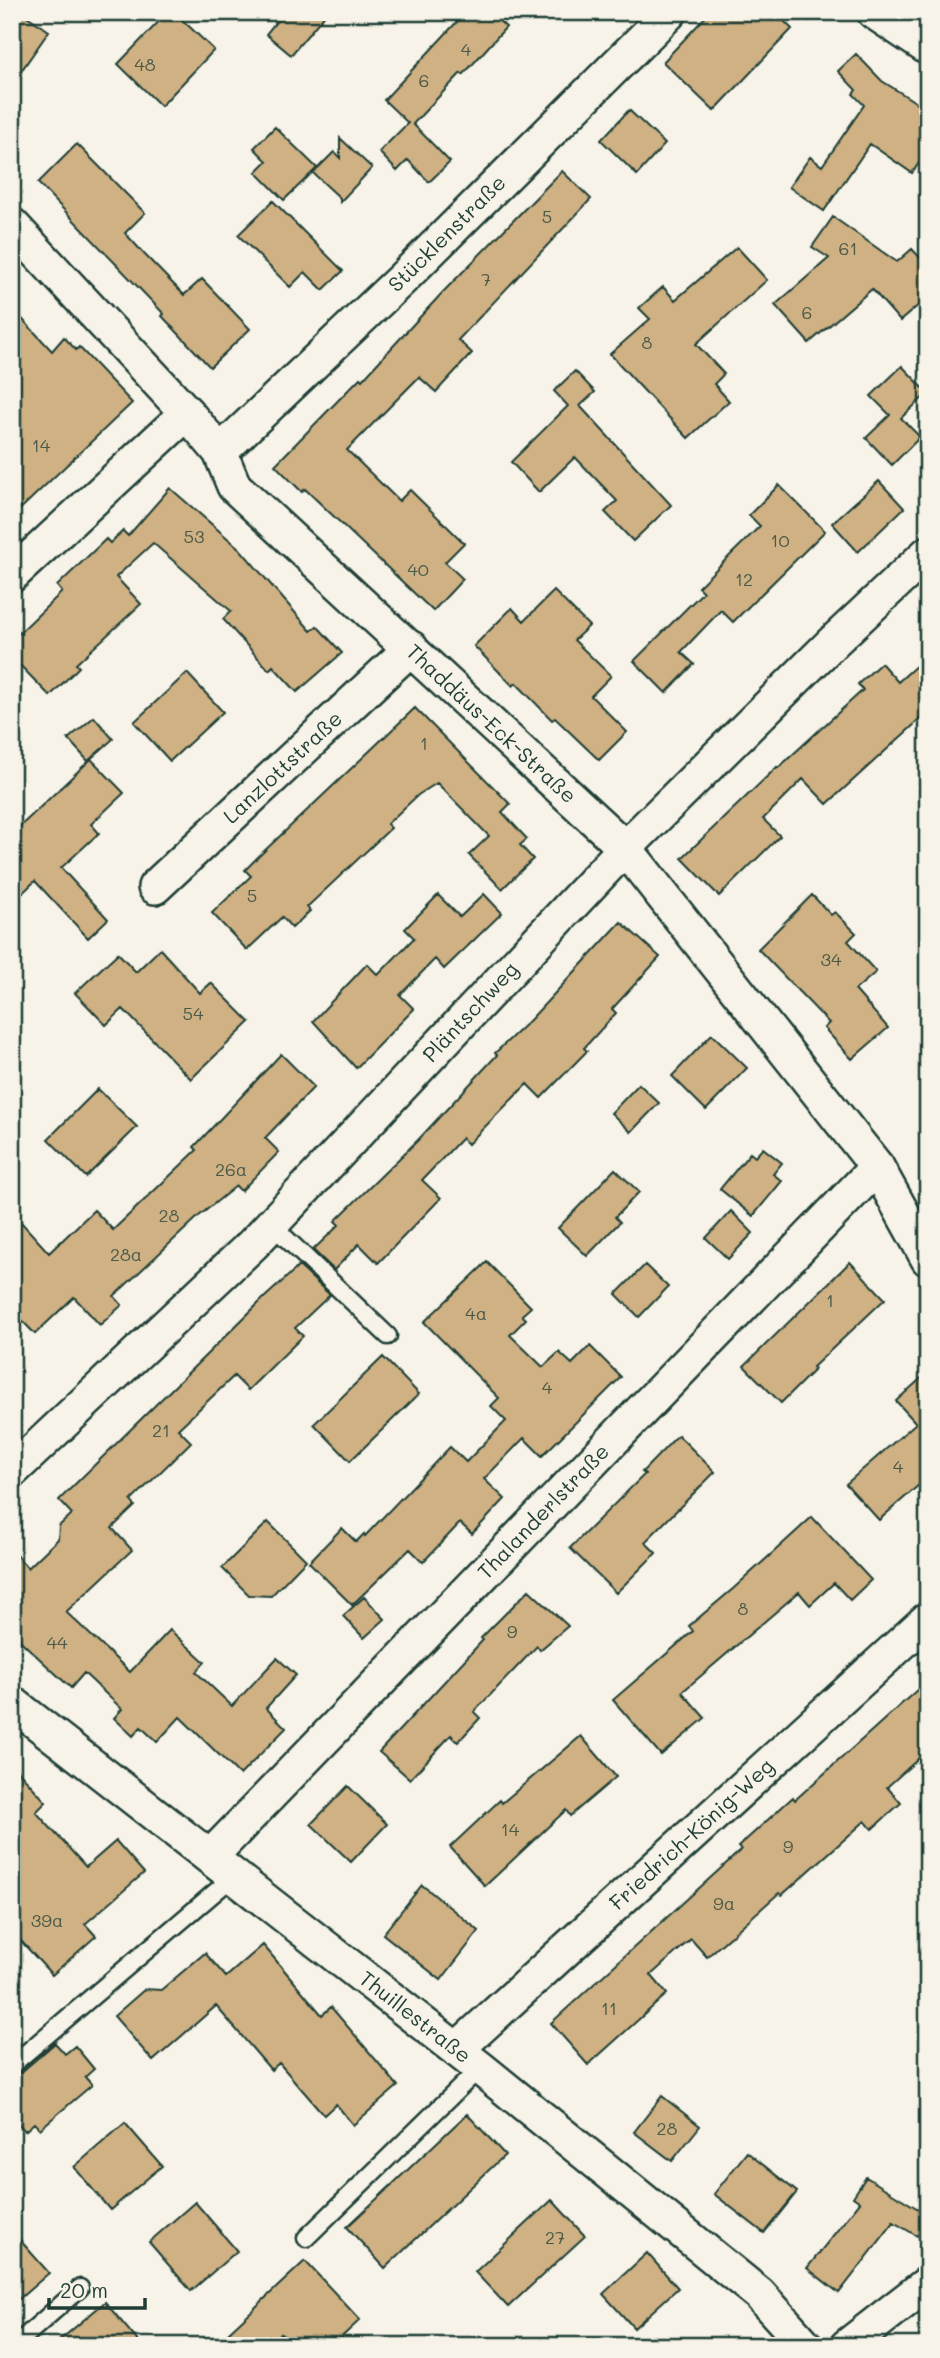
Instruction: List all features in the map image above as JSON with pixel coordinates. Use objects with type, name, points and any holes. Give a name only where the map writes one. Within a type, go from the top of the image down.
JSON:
[{"type":"street","name":"Stücklenstraße","points":[[220,452],[404,278],[670,12]]},
{"type":"street","points":[[874,12],[928,48]]},
{"type":"street","name":"Thaddäus-Eck-Straße","points":[[12,225],[187,413],[220,452],[234,486],[625,848],[877,1167],[928,1259]]},
{"type":"street","points":[[12,575],[187,413]]},
{"type":"street","name":"Pläntschweg","points":[[17,1454],[271,1224],[625,848],[833,642],[925,562]]},
{"type":"street","name":"Lanzlottstraße","points":[[155,887],[411,648]]},
{"type":"street","name":"Thalanderlstraße","points":[[222,1866],[877,1167]]},
{"type":"street","name":"Friedrich-König-Weg","points":[[469,2058],[928,1619]]},
{"type":"street","name":"Thuillestraße","points":[[12,1703],[469,2058],[759,2294],[806,2346]]},
{"type":"street","points":[[847,2346],[928,2283]]},
{"type":"lane","points":[[271,1224],[388,1336]]},
{"type":"lane","points":[[12,2065],[222,1866]]},
{"type":"lane","points":[[306,2238],[469,2058]]},
{"type":"lane","points":[[14,2346],[80,2288]]},
{"type":"building","points":[[12,12],[21,12],[49,31],[12,84]]},
{"type":"building","points":[[168,12],[174,12],[214,50],[161,106],[118,64]]},
{"type":"building","points":[[284,12],[327,12],[291,55],[266,34]]},
{"type":"building","points":[[466,12],[489,12],[506,27],[463,75],[461,73],[413,124],[450,162],[429,182],[408,160],[397,171],[379,152],[408,123],[384,100]]},
{"type":"building","points":[[710,12],[775,12],[792,29],[714,111],[663,62]]},
{"type":"building","points":[[856,54],[882,81],[928,110],[928,150],[912,173],[870,144],[824,211],[789,187],[810,157],[822,166],[864,105],[853,94],[856,90],[838,71]]},
{"type":"building","points":[[629,110],[665,144],[637,175],[601,140]]},
{"type":"building","points":[[275,127],[317,168],[284,200],[256,172],[267,161],[254,148]]},
{"type":"building","points":[[340,138],[372,168],[340,202],[340,198],[313,173],[334,152],[340,158]]},
{"type":"building","points":[[77,144],[145,213],[125,233],[145,255],[184,295],[202,279],[250,329],[210,367],[162,316],[164,314],[38,183]]},
{"type":"building","points":[[562,171],[591,199],[458,340],[472,353],[436,392],[419,377],[347,450],[399,501],[410,490],[464,543],[445,562],[463,579],[433,611],[305,489],[302,492],[275,465],[360,378],[362,380],[443,292]]},
{"type":"building","points":[[273,201],[343,271],[323,290],[305,272],[290,287],[238,235]]},
{"type":"building","points":[[833,217],[897,262],[912,249],[928,266],[928,297],[900,321],[872,289],[809,343],[775,305],[829,258],[812,247]]},
{"type":"building","points":[[737,247],[767,280],[696,344],[724,374],[714,384],[729,401],[688,438],[610,354],[650,319],[639,308],[663,287],[675,300]]},
{"type":"building","points":[[12,308],[52,351],[64,337],[76,350],[79,347],[132,403],[12,517]]},
{"type":"building","points":[[902,366],[928,393],[901,418],[920,437],[892,465],[866,438],[890,415],[871,396]]},
{"type":"building","points":[[575,371],[595,392],[580,406],[671,505],[633,541],[605,512],[617,501],[575,457],[539,492],[511,462],[568,406],[554,391]]},
{"type":"building","points":[[879,481],[904,508],[858,552],[832,523]]},
{"type":"building","points":[[779,485],[825,531],[733,622],[721,610],[681,652],[694,664],[666,693],[634,661],[703,592],[698,587],[760,526],[749,515]]},
{"type":"building","points":[[170,488],[240,549],[311,631],[317,626],[342,653],[297,692],[273,666],[269,670],[223,619],[231,611],[153,543],[116,577],[141,604],[76,664],[79,667],[50,696],[12,657],[12,640],[62,592],[57,586],[106,539],[110,543],[123,531],[128,536]]},
{"type":"building","points":[[554,591],[589,626],[574,640],[611,676],[591,696],[627,732],[599,760],[555,718],[552,720],[516,683],[513,686],[474,646],[512,608],[524,621]]},
{"type":"building","points":[[928,655],[928,712],[827,804],[803,779],[763,819],[780,836],[719,896],[682,858],[863,690],[858,684],[881,663],[898,682]]},
{"type":"building","points":[[187,673],[223,712],[170,761],[134,722]]},
{"type":"building","points":[[415,708],[510,804],[502,812],[527,839],[520,845],[533,859],[502,889],[469,855],[489,836],[437,783],[418,795],[387,824],[391,828],[307,907],[310,911],[292,928],[282,917],[247,950],[212,913],[251,876],[245,870]]},
{"type":"building","points":[[94,717],[113,739],[88,761],[68,739]]},
{"type":"building","points":[[91,759],[124,793],[91,824],[99,833],[61,868],[108,919],[88,938],[35,881],[12,903],[12,834]]},
{"type":"building","points":[[484,894],[502,913],[444,969],[435,959],[400,995],[414,1009],[356,1068],[313,1021],[367,964],[378,975],[414,938],[405,929],[438,895],[460,917]]},
{"type":"building","points":[[812,895],[831,915],[835,912],[856,933],[848,941],[876,972],[855,990],[888,1028],[852,1059],[824,1028],[829,1023],[758,949]]},
{"type":"building","points":[[621,922],[660,957],[612,1009],[616,1013],[584,1048],[587,1051],[541,1098],[527,1084],[468,1144],[462,1138],[422,1180],[441,1198],[378,1263],[359,1244],[334,1270],[313,1250],[339,1225],[335,1221],[418,1140],[497,1055],[495,1053],[530,1020]]},
{"type":"building","points":[[160,949],[200,993],[211,983],[250,1022],[191,1079],[123,1009],[106,1025],[75,993],[118,953],[136,972]]},
{"type":"building","points":[[712,1034],[747,1068],[706,1110],[672,1076]]},
{"type":"building","points":[[281,1054],[314,1087],[265,1138],[279,1152],[241,1191],[236,1186],[199,1216],[114,1296],[122,1305],[100,1325],[74,1297],[35,1334],[12,1310],[12,1212],[49,1253],[94,1210],[113,1230],[197,1150],[194,1147]]},
{"type":"building","points":[[639,1084],[659,1103],[631,1132],[611,1113]]},
{"type":"building","points":[[98,1089],[137,1127],[86,1177],[48,1139]]},
{"type":"building","points":[[763,1148],[782,1163],[773,1174],[782,1181],[753,1216],[720,1189],[750,1153],[755,1157]]},
{"type":"building","points":[[615,1169],[639,1192],[615,1217],[620,1222],[587,1256],[558,1228]]},
{"type":"building","points":[[731,1211],[753,1233],[728,1259],[706,1238]]},
{"type":"building","points":[[487,1262],[531,1307],[522,1315],[526,1319],[510,1335],[543,1367],[559,1352],[572,1364],[590,1346],[621,1377],[542,1456],[524,1438],[484,1479],[505,1499],[472,1534],[460,1523],[423,1562],[410,1549],[352,1605],[309,1562],[342,1528],[356,1542],[364,1534],[365,1536],[450,1447],[466,1462],[506,1421],[491,1406],[499,1398],[424,1322]]},
{"type":"building","points":[[850,1262],[885,1299],[813,1367],[815,1369],[781,1403],[744,1366]]},
{"type":"building","points":[[645,1265],[668,1287],[639,1317],[616,1294]]},
{"type":"building","points":[[299,1266],[330,1295],[295,1328],[303,1336],[248,1390],[234,1376],[178,1429],[191,1442],[131,1501],[135,1506],[112,1528],[132,1550],[66,1612],[130,1672],[170,1630],[205,1662],[196,1672],[232,1706],[277,1658],[296,1675],[266,1708],[286,1728],[240,1775],[180,1717],[157,1742],[141,1727],[133,1736],[114,1718],[122,1709],[84,1673],[71,1688],[12,1633],[12,1551],[28,1568],[58,1539],[59,1526],[72,1514],[59,1500]]},
{"type":"building","points":[[383,1357],[419,1394],[350,1461],[314,1424]]},
{"type":"building","points":[[928,1372],[928,1477],[879,1520],[846,1484],[916,1423],[896,1401]]},
{"type":"building","points":[[678,1435],[715,1472],[645,1542],[656,1553],[616,1593],[570,1548],[645,1474],[642,1472]]},
{"type":"building","points":[[812,1517],[871,1580],[850,1600],[834,1583],[810,1605],[799,1592],[682,1692],[705,1718],[661,1755],[613,1700],[693,1631],[689,1626]]},
{"type":"building","points":[[268,1522],[306,1560],[271,1596],[249,1595],[222,1568]]},
{"type":"building","points":[[529,1590],[568,1626],[540,1650],[537,1646],[474,1712],[480,1718],[458,1742],[451,1735],[410,1779],[379,1752],[483,1640],[481,1638]]},
{"type":"building","points":[[364,1597],[385,1619],[364,1638],[343,1616]]},
{"type":"building","points":[[928,1680],[928,1750],[887,1787],[901,1803],[872,1829],[865,1821],[707,1957],[691,1939],[651,1975],[667,1994],[588,2065],[551,2023],[741,1850],[738,1847],[793,1797],[795,1800]]},
{"type":"building","points":[[581,1736],[616,1777],[570,1816],[566,1810],[485,1886],[450,1847],[500,1800],[502,1803]]},
{"type":"building","points":[[12,1764],[46,1802],[36,1812],[86,1867],[116,1841],[144,1873],[85,1924],[96,1936],[52,1975],[12,1931]]},
{"type":"building","points":[[348,1786],[387,1824],[351,1862],[311,1824]]},
{"type":"building","points":[[422,1885],[479,1931],[441,1980],[383,1934]]},
{"type":"building","points":[[263,1945],[322,2015],[331,2007],[398,2086],[353,2125],[336,2104],[324,2115],[279,2063],[271,2070],[216,2006],[153,2061],[114,2016],[145,1989],[161,1990],[205,1953],[226,1977]]},
{"type":"building","points":[[55,2043],[65,2054],[75,2046],[94,2069],[85,2077],[92,2085],[40,2129],[34,2123],[25,2131],[12,2117],[12,2080]]},
{"type":"building","points":[[662,2096],[700,2126],[672,2161],[634,2132]]},
{"type":"building","points":[[467,2114],[505,2155],[385,2268],[347,2227]]},
{"type":"building","points":[[125,2123],[162,2166],[110,2210],[74,2167]]},
{"type":"building","points":[[747,2152],[797,2192],[764,2233],[714,2194]]},
{"type":"building","points":[[866,2177],[928,2215],[928,2220],[917,2236],[894,2222],[839,2293],[807,2268],[860,2202],[853,2197]]},
{"type":"building","points":[[552,2200],[585,2236],[508,2307],[475,2272]]},
{"type":"building","points":[[195,2202],[237,2251],[191,2291],[149,2242]]},
{"type":"building","points":[[12,2231],[49,2273],[12,2305]]},
{"type":"building","points":[[647,2253],[678,2288],[634,2328],[603,2294]]},
{"type":"building","points":[[305,2261],[360,2320],[332,2346],[293,2346],[281,2333],[268,2346],[214,2346]]},
{"type":"building","points":[[105,2302],[142,2346],[53,2346]]}]
